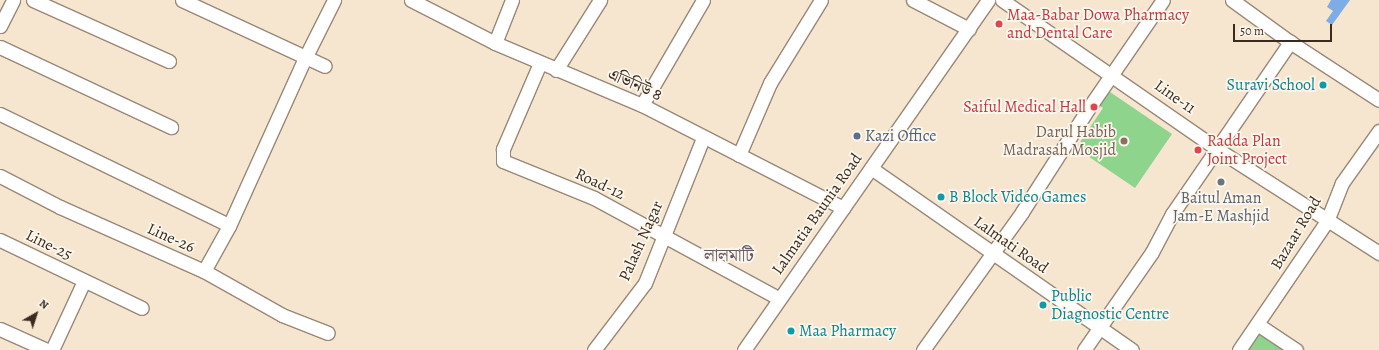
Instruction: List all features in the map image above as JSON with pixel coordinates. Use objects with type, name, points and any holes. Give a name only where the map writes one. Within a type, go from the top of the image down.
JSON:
[{"type":"street","points":[[0,26],[13,0]]},
{"type":"street","points":[[33,0],[169,61]]},
{"type":"street","points":[[182,0],[325,66]]},
{"type":"street","points":[[204,271],[229,226],[305,58],[334,0]]},
{"type":"street","name":"এভিনিউ ৪","points":[[411,0],[430,5],[495,43],[642,105],[703,138],[843,208]]},
{"type":"street","points":[[495,43],[512,0]]},
{"type":"street","points":[[556,70],[600,0]]},
{"type":"street","points":[[642,105],[703,0]]},
{"type":"street","points":[[739,155],[770,83],[821,0]]},
{"type":"street","points":[[913,0],[969,29]]},
{"type":"street","name":"Lalmatia Baunia Road","points":[[744,350],[988,0]]},
{"type":"street","name":"Line-11","points":[[1002,0],[1112,74],[1217,148],[1327,221],[1379,253]]},
{"type":"street","points":[[923,350],[991,253],[1022,212],[1112,74],[1163,0]]},
{"type":"street","points":[[1232,0],[1290,42],[1379,100]]},
{"type":"street","points":[[1084,350],[1152,252],[1172,214],[1290,42]]},
{"type":"street","points":[[0,47],[171,127]]},
{"type":"street","name":"Road-12","points":[[540,63],[503,149],[502,160],[594,198],[773,295]]},
{"type":"street","points":[[0,114],[224,223]]},
{"type":"street","name":"Bazaar Road","points":[[1239,350],[1327,221],[1342,183],[1379,131]]},
{"type":"street","name":"Palash Nagar","points":[[594,350],[645,283],[703,138]]},
{"type":"street","name":"Lalmati Road","points":[[871,168],[1132,350]]},
{"type":"street","name":"Line-26","points":[[0,176],[60,207],[204,271],[282,315],[328,333]]},
{"type":"street","name":"Line-25","points":[[0,240],[142,308]]},
{"type":"street","name":"Line-25","points":[[44,349],[84,281]]},
{"type":"street","points":[[1257,324],[1296,350]]},
{"type":"street","points":[[0,329],[44,349]]},
{"type":"green space","name":"Darul Habib Madrasah Mosjid","points":[[1104,88],[1172,134],[1135,188],[1076,148],[1103,108],[1094,102]]},
{"type":"green space","points":[[1258,327],[1292,350],[1242,350]]},
{"type":"water","points":[[1331,0],[1350,0],[1332,25],[1326,21],[1333,11],[1327,7]]},
{"type":"place","name":"Maa-Babar Dowa Pharmacy and Dental Care","points":[[999,24]]},
{"type":"place","name":"Suravi School","points":[[1323,85]]},
{"type":"place","name":"Saiful Medical Hall","points":[[1094,107]]},
{"type":"place","name":"Kazi Office","points":[[857,136]]},
{"type":"place","name":"Darul Habib Madrasah Mosjid","points":[[1124,141]]},
{"type":"place","name":"Radda Plan Joint Project","points":[[1198,150]]},
{"type":"place","name":"Baitul Aman Jam-E Mashjid","points":[[1221,182]]},
{"type":"place","name":"B Block Video Games","points":[[941,197]]},
{"type":"place","name":"Public Diagnostic Centre","points":[[1043,305]]},
{"type":"place","name":"Maa Pharmacy","points":[[791,331]]},
{"type":"district","name":"লালমাটি","points":[[729,256]]}]
